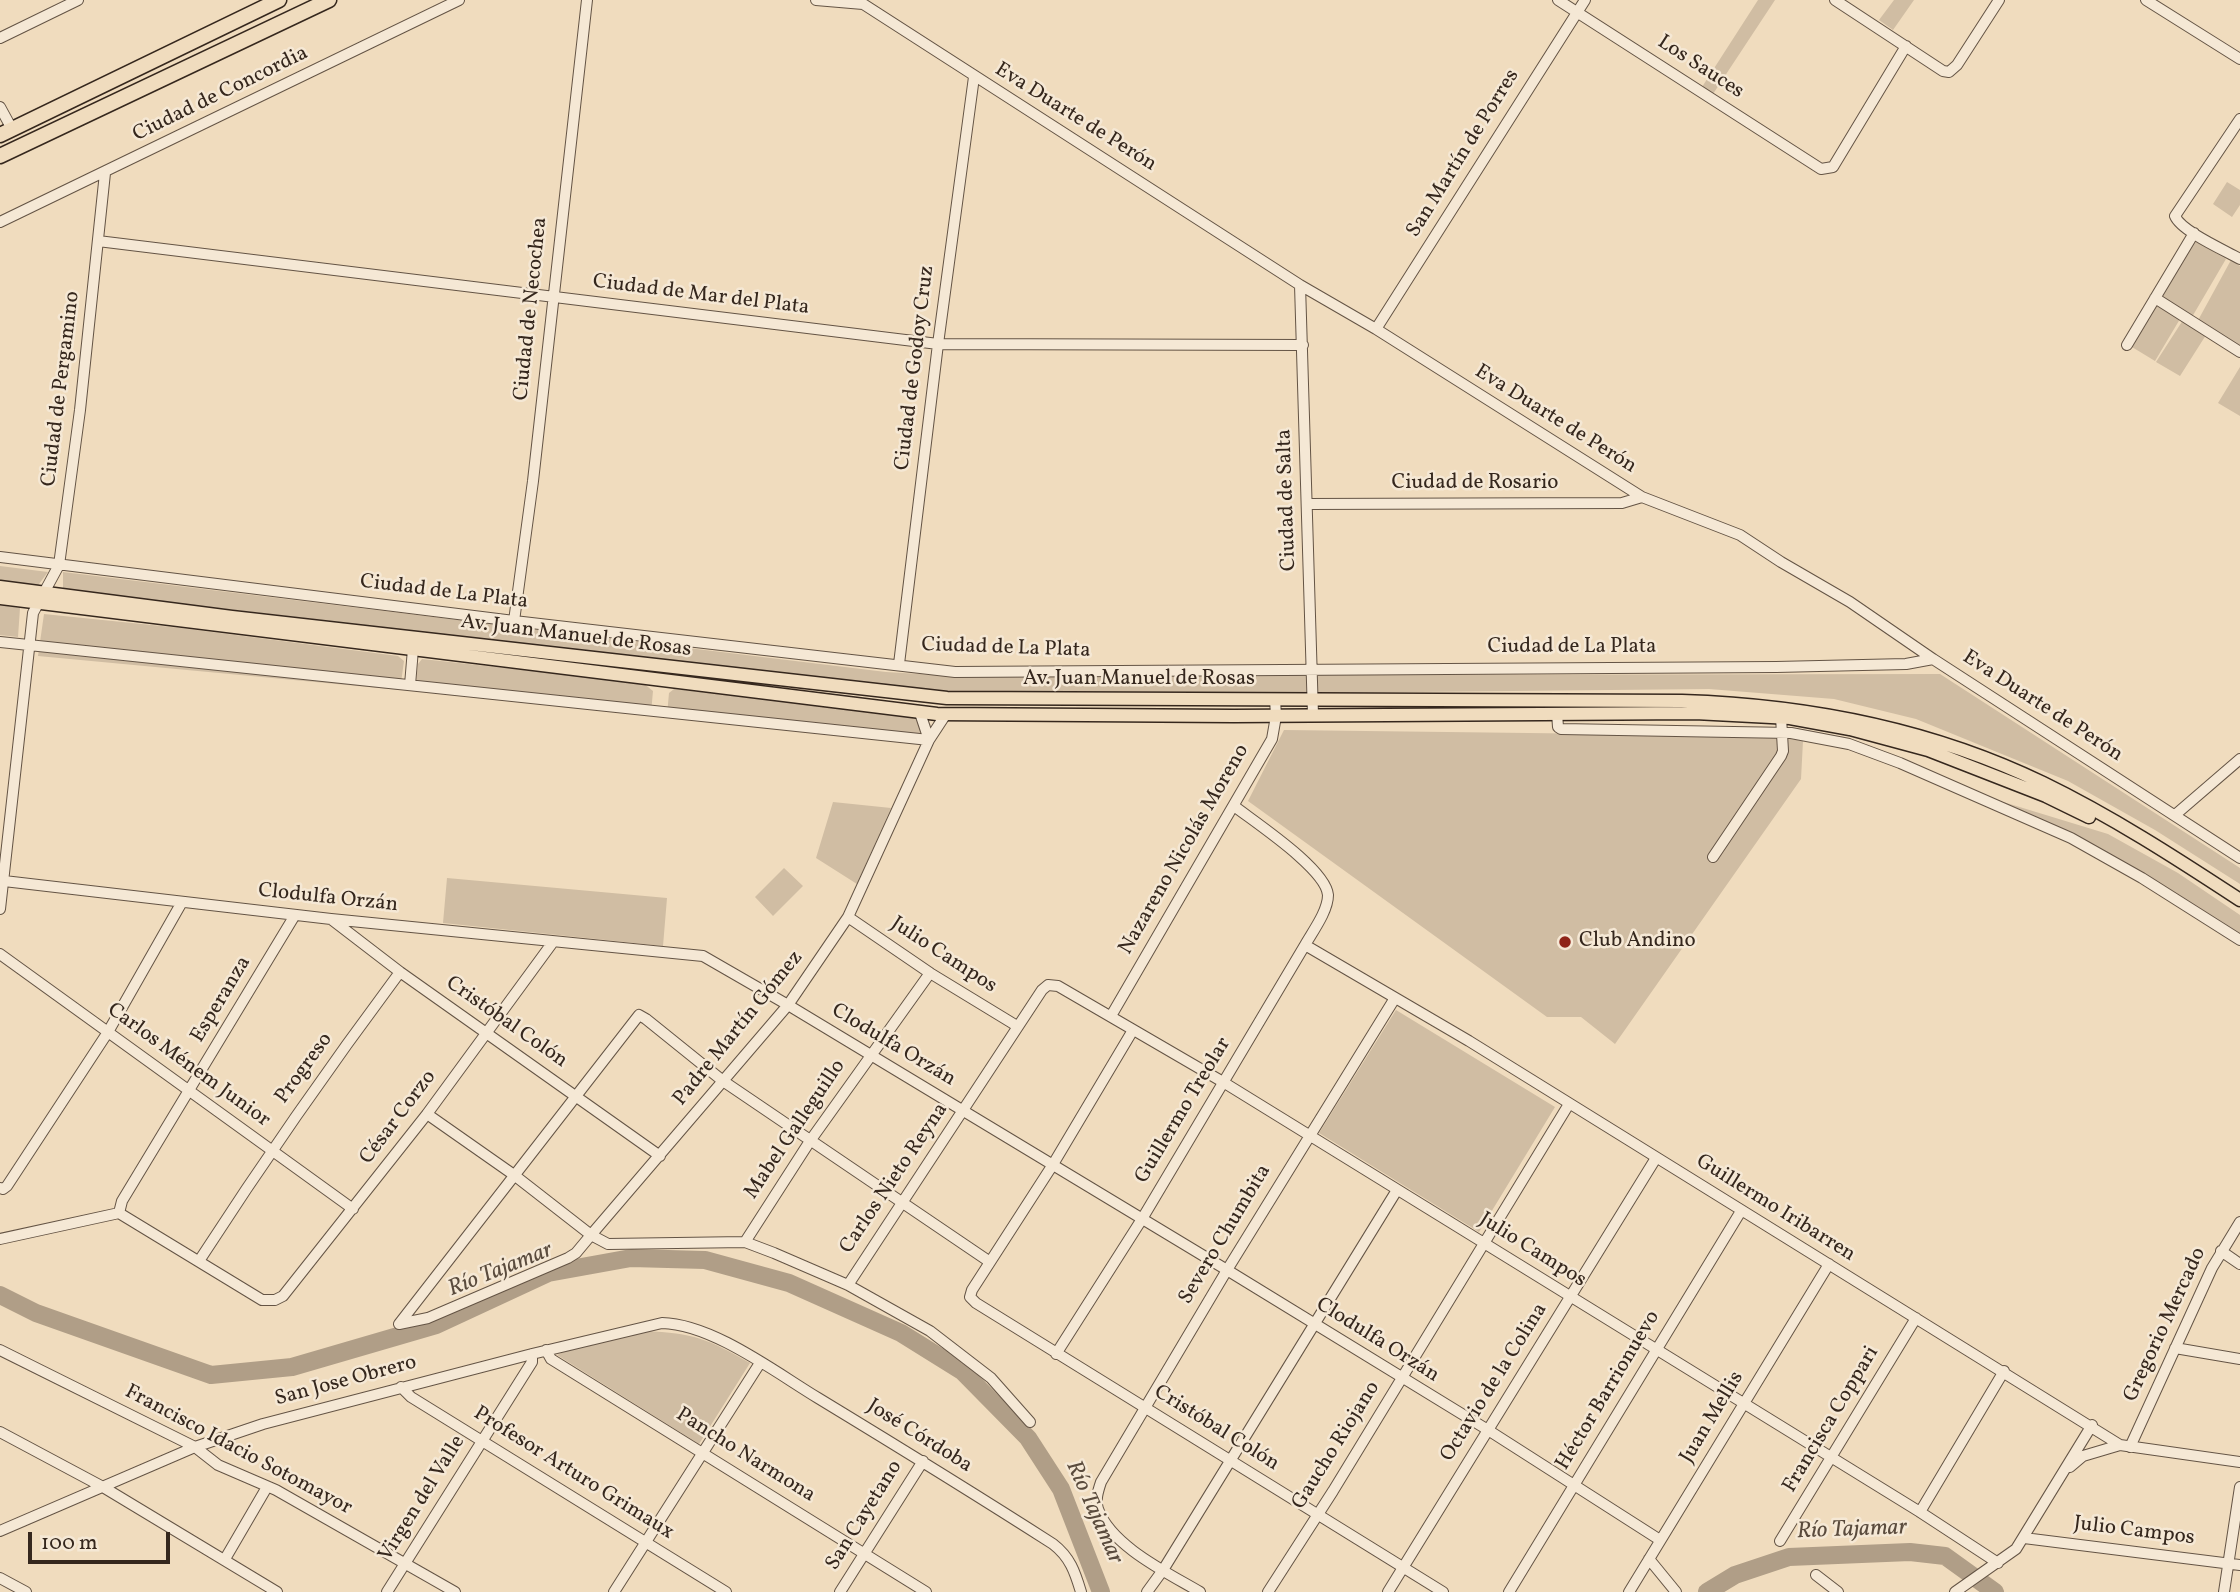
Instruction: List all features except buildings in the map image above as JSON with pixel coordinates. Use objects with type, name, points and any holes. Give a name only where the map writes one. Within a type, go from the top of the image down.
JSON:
[{"type":"highway","points":[[6,132],[279,0]]},
{"type":"highway","points":[[0,156],[329,0]]},
{"type":"main road","name":"Av. Juan Manuel de Rosas","points":[[0,586],[40,598],[413,649],[920,713],[1276,716],[1695,713],[1781,717],[1850,729],[1928,750],[2046,796],[2093,819],[2240,909]]},
{"type":"main road","name":"Av. Juan Manuel de Rosas","points":[[0,598],[40,598],[947,698],[1693,702],[1741,703],[1814,711],[1917,736],[2024,775],[2117,823],[2240,900]]},
{"type":"street","points":[[0,38],[78,0]]},
{"type":"street","name":"Ciudad de Concordia","points":[[0,222],[458,0]]},
{"type":"street","name":"Ciudad de Necochea","points":[[514,621],[533,481],[587,0]]},
{"type":"street","points":[[817,0],[860,2]]},
{"type":"street","name":"Los Sauces","points":[[1558,0],[1821,169],[1833,167],[1906,46]]},
{"type":"street","name":"San Martín de Porres","points":[[1376,329],[1585,0]]},
{"type":"street","points":[[1835,0],[1943,71],[1949,72],[1953,70],[1999,0]]},
{"type":"street","points":[[2146,0],[2240,59]]},
{"type":"street","name":"Eva Duarte de Perón","points":[[860,2],[1300,285],[1376,329],[1642,497],[1740,535],[1850,602],[1933,659],[2240,858]]},
{"type":"street","name":"Ciudad de Godoy Cruz","points":[[899,664],[974,77]]},
{"type":"street","points":[[0,107],[6,132]]},
{"type":"street","points":[[2240,119],[2175,216],[2176,220],[2194,233],[2240,259]]},
{"type":"street","name":"Ciudad de Pergamino","points":[[0,909],[4,881],[5,820],[33,613],[59,565],[105,173]]},
{"type":"street","points":[[2127,345],[2194,233]]},
{"type":"street","name":"Ciudad de Mar del Plata","points":[[98,241],[938,344],[1303,345]]},
{"type":"street","name":"Ciudad de Salta","points":[[1300,285],[1312,715]]},
{"type":"street","points":[[2155,298],[2240,352]]},
{"type":"street","name":"Ciudad de Rosario","points":[[1308,504],[1622,503],[1642,497]]},
{"type":"street","name":"Ciudad de La Plata","points":[[0,557],[514,621],[955,671],[1776,667],[1906,664],[1933,659]]},
{"type":"street","points":[[0,642],[929,740],[920,713]]},
{"type":"street","points":[[410,685],[413,649]]},
{"type":"street","name":"Nazareno Nicolás Moreno","points":[[1111,1016],[1272,739],[1276,716],[1275,699]]},
{"type":"street","points":[[1558,713],[1558,727],[1562,729],[1782,733],[1849,744],[1900,763],[2071,838],[2142,878],[2240,940]]},
{"type":"street","name":"Padre Martín Gómez","points":[[514,1175],[399,1324],[428,1318],[576,1253],[788,1005],[848,918],[929,740],[946,714]]},
{"type":"street","points":[[1713,857],[1781,756],[1781,717]]},
{"type":"street","points":[[2175,816],[2240,759]]},
{"type":"street","name":"Guillermo Treolar","points":[[1056,1354],[1142,1219],[1326,907],[1328,896],[1324,881],[1313,868],[1234,806]]},
{"type":"street","name":"Clodulfa Orzán","points":[[4,881],[331,919],[703,956],[1227,1270],[1488,1430],[1660,1541]]},
{"type":"street","points":[[0,1188],[7,1186],[108,1032],[182,902]]},
{"type":"street","name":"Esperanza","points":[[119,1213],[122,1201],[295,915]]},
{"type":"street","name":"Julio Campos","points":[[848,918],[930,973],[1017,1026]]},
{"type":"street","name":"Cristóbal Colón","points":[[331,919],[400,972],[660,1156]]},
{"type":"street","name":"César Corzo","points":[[199,1261],[262,1300],[275,1300],[288,1291],[427,1114],[553,942]]},
{"type":"street","name":"Guillermo Iribarren","points":[[1306,945],[2125,1446],[2240,1462]]},
{"type":"street","name":"Carlos Ménem Junior","points":[[0,954],[354,1209]]},
{"type":"street","name":"Progreso","points":[[199,1261],[271,1150],[400,972]]},
{"type":"street","name":"Mabel Galleguillo","points":[[745,1242],[810,1141],[930,973]]},
{"type":"street","name":"Julio Campos","points":[[1042,990],[1048,985],[1058,986],[1223,1082],[1832,1457],[1998,1563]]},
{"type":"street","name":"Carlos Nieto Reyna","points":[[848,1284],[1042,990]]},
{"type":"street","name":"Severo Chumbita","points":[[1163,1570],[1125,1544],[1112,1530],[1097,1507],[1101,1482],[1227,1270],[1395,998]]},
{"type":"street","points":[[514,1175],[639,1015],[723,1081],[990,1262],[1052,1166],[1133,1030]]},
{"type":"street","name":"Gaucho Riojano","points":[[1268,1592],[1318,1515],[1569,1104]]},
{"type":"street","points":[[427,1114],[514,1175],[591,1235],[608,1244],[745,1242],[848,1284],[930,1331],[965,1356],[991,1378],[1030,1422]]},
{"type":"street","name":"Octavio de la Colina","points":[[1388,1592],[1656,1158]]},
{"type":"street","points":[[1147,1592],[1397,1190]]},
{"type":"street","name":"Héctor Barrionuevo","points":[[1508,1592],[1741,1210]]},
{"type":"street","points":[[0,1239],[119,1213],[199,1261]]},
{"type":"street","name":"Gregorio Mercado","points":[[2125,1446],[2221,1251],[2240,1222]]},
{"type":"street","points":[[2221,1251],[2240,1264]]},
{"type":"street","name":"Cristóbal Colón","points":[[990,1262],[972,1290],[970,1297],[976,1303],[1443,1592]]},
{"type":"street","name":"Juan Mellis","points":[[1629,1592],[1829,1264]]},
{"type":"street","name":"Francisca Coppari","points":[[1780,1541],[1916,1318]]},
{"type":"street","name":"San Jose Obrero","points":[[0,1531],[195,1447],[263,1424],[546,1350],[662,1323],[691,1327],[714,1337]]},
{"type":"street","name":"José Córdoba","points":[[714,1337],[923,1461],[1065,1553],[1072,1563],[1081,1592]]},
{"type":"street","points":[[2175,1348],[2240,1359]]},
{"type":"street","name":"Francisco Idacio Sotomayor","points":[[0,1350],[195,1447],[218,1465],[267,1487],[455,1592]]},
{"type":"street","name":"Pancho Narmona","points":[[546,1350],[551,1359],[926,1592]]},
{"type":"street","name":"Virgen del Valle","points":[[387,1592],[531,1362],[532,1354]]},
{"type":"street","points":[[614,1592],[760,1363]]},
{"type":"street","points":[[1920,1512],[2004,1371]]},
{"type":"street","name":"Profesor Arturo Grimaux","points":[[401,1387],[411,1397],[726,1592]]},
{"type":"street","points":[[1961,1591],[2016,1549],[2092,1425]]},
{"type":"street","points":[[0,1432],[103,1487],[277,1592]]},
{"type":"street","points":[[2060,1477],[2083,1456],[2125,1446]]},
{"type":"street","name":"San Cayetano","points":[[840,1592],[923,1461]]},
{"type":"street","points":[[225,1559],[267,1487]]},
{"type":"street","points":[[2224,1592],[2234,1564],[2240,1487]]},
{"type":"street","name":"Julio Campos","points":[[2024,1538],[2234,1564]]},
{"type":"street","points":[[1649,1559],[1676,1592]]},
{"type":"street","points":[[1163,1570],[1200,1592]]},
{"type":"street","points":[[1816,1575],[1838,1592]]},
{"type":"street","points":[[0,1578],[19,1590]]},
{"type":"shaded area","points":[[1758,0],[1775,0],[1713,94],[1702,87]]},
{"type":"shaded area","points":[[1894,0],[1914,0],[1893,30],[1879,20]]},
{"type":"shaded area","points":[[2227,182],[2240,190],[2240,205],[2232,217],[2213,204]]},
{"type":"shaded area","points":[[2194,240],[2226,259],[2192,317],[2160,298]]},
{"type":"shaded area","points":[[2231,260],[2240,266],[2240,352],[2196,324]]},
{"type":"shaded area","points":[[2156,305],[2180,319],[2155,361],[2132,347]]},
{"type":"shaded area","points":[[2183,320],[2206,335],[2180,376],[2156,362]]},
{"type":"shaded area","points":[[2240,367],[2240,416],[2218,403]]},
{"type":"shaded area","points":[[0,566],[48,572],[36,588],[0,582]]},
{"type":"shaded area","points":[[63,572],[886,672],[955,676],[1306,675],[1307,694],[933,691],[63,590]]},
{"type":"shaded area","points":[[0,605],[20,608],[18,637],[0,635]]},
{"type":"shaded area","points":[[44,614],[181,628],[398,656],[404,661],[400,690],[38,656]]},
{"type":"shaded area","points":[[422,659],[643,683],[653,691],[651,713],[415,691],[418,664]]},
{"type":"shaded area","points":[[1940,674],[2240,868],[2240,884],[2155,830],[2068,781],[1916,719],[1834,699],[1709,689],[1317,693],[1316,675]]},
{"type":"shaded area","points":[[674,689],[918,717],[922,726],[918,739],[667,715],[669,693]]},
{"type":"shaded area","name":"Club Andino","points":[[1284,730],[1772,736],[1803,741],[1801,779],[1615,1044],[1581,1017],[1547,1017],[1248,801]]},
{"type":"shaded area","points":[[2000,801],[2108,834],[2178,873],[2240,915],[2240,935],[2137,869],[2088,842]]},
{"type":"shaded area","points":[[833,802],[891,808],[857,884],[816,858]]},
{"type":"shaded area","points":[[784,868],[803,886],[773,916],[755,897]]},
{"type":"shaded area","points":[[447,878],[667,898],[663,946],[443,923]]},
{"type":"shaded area","points":[[1396,1010],[1555,1107],[1479,1232],[1319,1133]]},
{"type":"shaded area","points":[[645,1331],[676,1333],[700,1339],[750,1363],[699,1444],[557,1355],[570,1349]]},
{"type":"waterway","name":"Río Tajamar","points":[[0,1295],[36,1313],[211,1375],[292,1367],[436,1325],[548,1273],[631,1258],[705,1260],[789,1283],[901,1333],[962,1371],[1028,1438],[1061,1489],[1101,1592]]},
{"type":"waterway","name":"Río Tajamar","points":[[1707,1592],[1735,1575],[1789,1557],[1910,1552],[1945,1556],[1995,1592]]},
{"type":"place","name":"Club Andino","points":[[1565,942]]}]
